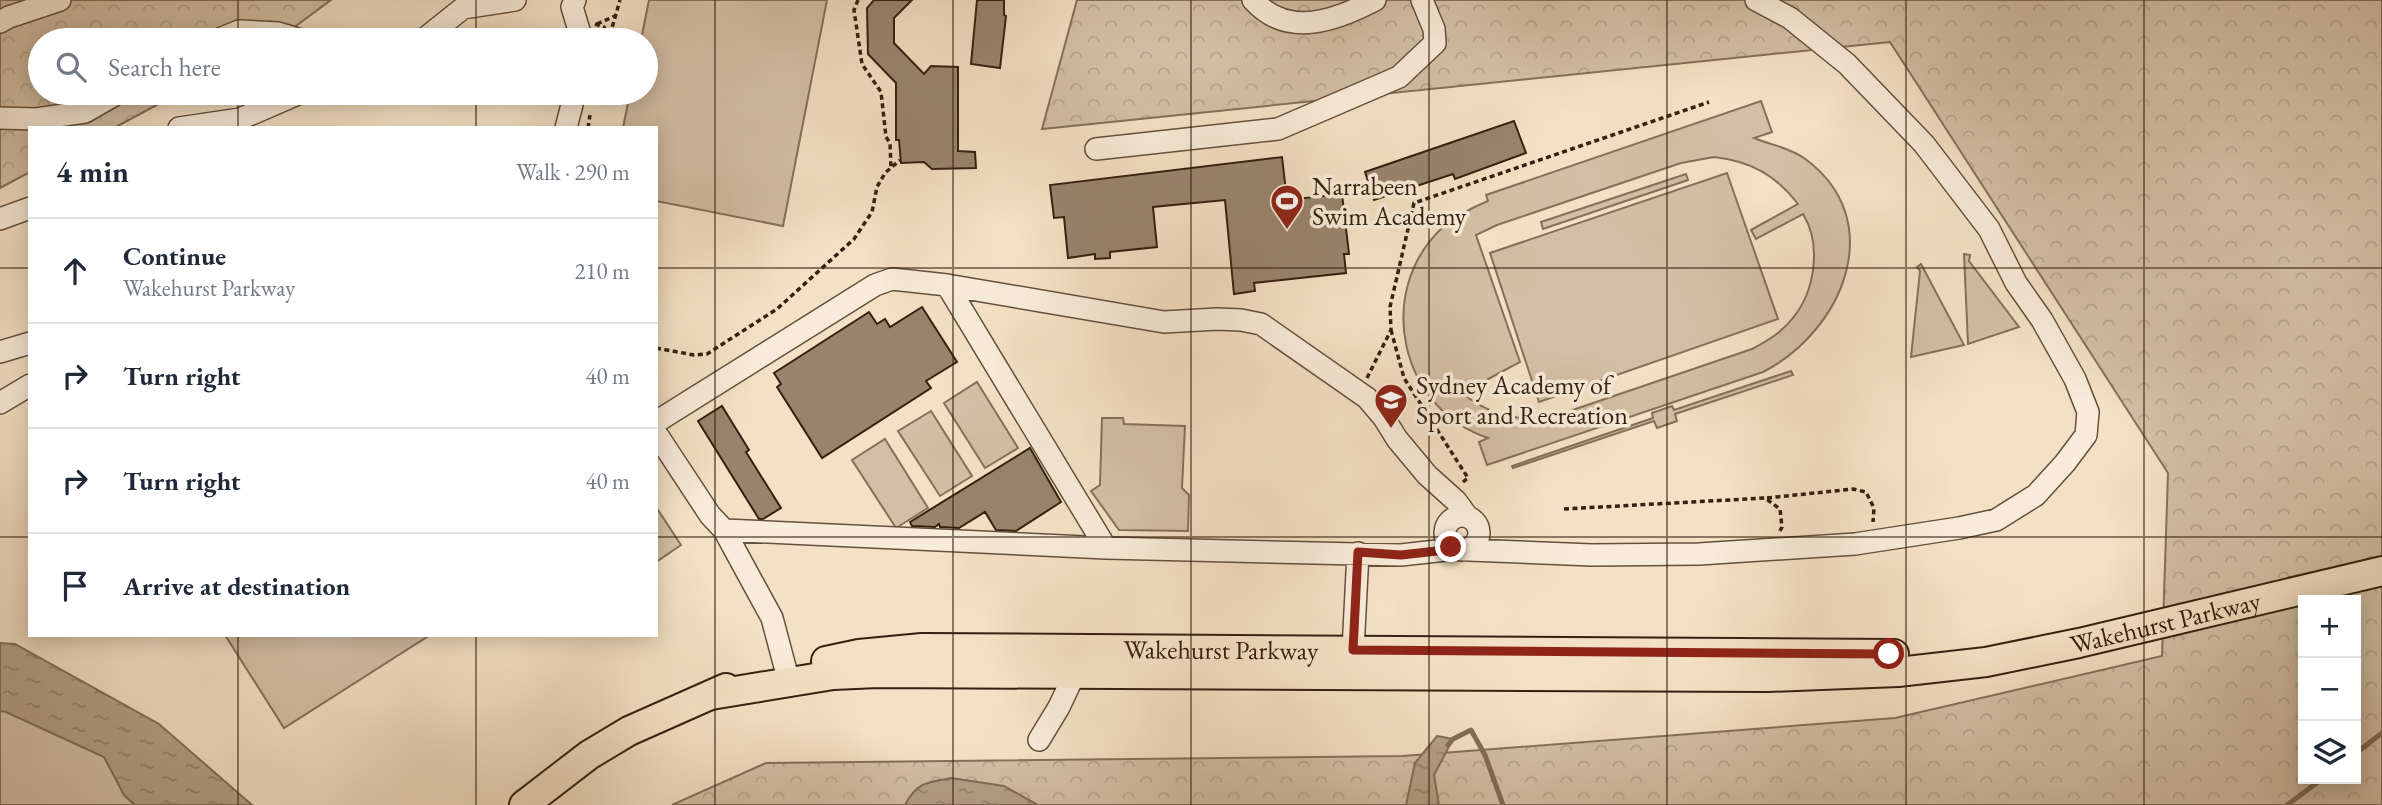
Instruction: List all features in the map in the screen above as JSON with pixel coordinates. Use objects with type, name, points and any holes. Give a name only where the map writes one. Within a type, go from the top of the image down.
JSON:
[{"type":"main road","name":"Wakehurst Parkway","points":[[524,805],[589,755],[629,732],[744,680],[787,675],[878,673],[1768,677],[1898,672],[1986,662],[2079,643],[2382,571]]},
{"type":"main road","name":"Wakehurst Parkway","points":[[787,675],[859,654],[922,648],[1862,654],[2030,652]]},
{"type":"street","points":[[0,22],[60,0]]},
{"type":"street","points":[[438,28],[463,8],[515,0]]},
{"type":"street","points":[[1253,0],[1278,17],[1303,24],[1344,16],[1375,0]]},
{"type":"street","points":[[1096,149],[1278,130],[1399,77],[1435,43],[1434,29],[1422,0]]},
{"type":"street","points":[[1454,540],[1592,555],[1699,554],[1855,544],[1959,528],[1996,520],[2036,495],[2086,435],[2088,412],[2075,379],[2042,320],[2016,283],[1989,229],[1924,144],[1847,64],[1790,18],[1756,0]]},
{"type":"street","points":[[568,2],[586,28]]},
{"type":"street","points":[[0,118],[36,119],[85,112],[97,105]]},
{"type":"street","points":[[191,126],[240,118],[271,105]]},
{"type":"street","points":[[567,126],[572,105]]},
{"type":"street","points":[[0,219],[28,209]]},
{"type":"street","points":[[658,421],[875,285],[892,279],[947,285],[1164,322],[1241,320],[1261,324],[1367,398],[1427,475],[1476,522],[1480,532],[1477,542],[1454,540],[1401,555],[1106,548],[724,530]]},
{"type":"street","points":[[947,285],[1106,548]]},
{"type":"street","points":[[0,352],[28,344]]},
{"type":"street","points":[[0,403],[28,386]]},
{"type":"street","points":[[658,436],[710,515],[724,530],[772,618],[787,675]]},
{"type":"street","points":[[1427,475],[1454,540]]},
{"type":"street","points":[[1454,540],[1452,519],[1467,516]]},
{"type":"street","points":[[1353,650],[1358,552]]},
{"type":"street","points":[[1104,673],[1153,664],[1334,660],[1353,650]]},
{"type":"street","points":[[1353,650],[1385,675]]},
{"type":"street","points":[[1039,740],[1074,673]]},
{"type":"path","points":[[611,28],[620,0]]},
{"type":"path","points":[[858,0],[854,10],[857,39],[862,64],[881,92],[886,137],[890,143],[891,168]]},
{"type":"path","points":[[596,28],[615,16]]},
{"type":"path","points":[[1448,495],[1468,478],[1404,378],[1391,330],[1390,307],[1414,203],[1709,102]]},
{"type":"path","points":[[658,348],[683,354],[707,354],[777,309],[854,239],[872,212],[877,187],[900,160]]},
{"type":"path","points":[[1358,391],[1373,368],[1391,330]]},
{"type":"path","points":[[1563,509],[1765,498],[1853,489],[1866,492],[1874,508],[1873,524],[1855,544]]},
{"type":"path","points":[[1765,498],[1780,509],[1782,527],[1777,539],[1765,550]]},
{"type":"green space","points":[[0,0],[331,0],[293,28],[28,28],[28,105],[157,105],[118,126],[28,126],[28,173],[0,188]]},
{"type":"green space","points":[[649,0],[827,0],[783,226],[658,201],[658,126],[623,126],[628,105],[658,105],[658,28],[643,28]]},
{"type":"green space","points":[[1077,0],[2382,0],[2382,805],[672,805],[766,763],[1403,756],[1895,718],[2162,656],[2168,473],[1890,42],[1042,129]]},
{"type":"green space","points":[[1761,101],[1772,132],[1754,138],[1804,158],[1830,183],[1845,212],[1850,242],[1846,273],[1834,303],[1815,330],[1791,354],[1763,372],[1487,465],[1479,442],[1488,438],[1458,423],[1434,402],[1417,376],[1406,346],[1403,315],[1408,284],[1421,254],[1447,224],[1488,201],[1486,195]],"holes":[[[1714,157],[1751,166],[1771,177],[1798,204],[1751,230],[1756,239],[1803,214],[1809,226],[1814,254],[1811,282],[1800,308],[1783,328],[1752,349],[1552,417],[1504,415],[1483,407],[1462,393],[1520,362],[1476,235],[1497,225],[1681,163]]]},
{"type":"green space","points":[[1727,173],[1778,319],[1539,402],[1490,253]]},
{"type":"green space","points":[[1686,174],[1688,180],[1543,229],[1541,222]]},
{"type":"green space","points":[[1964,254],[1970,255],[1969,261],[2019,327],[1968,344]]},
{"type":"green space","points":[[1921,264],[1964,345],[1911,357],[1920,271],[1917,267]]},
{"type":"green space","points":[[1791,371],[1793,375],[1675,414],[1677,421],[1657,428],[1654,421],[1513,468],[1512,466],[1653,418],[1652,413],[1672,406],[1674,410]]},
{"type":"green space","points":[[977,382],[1018,448],[985,468],[944,403]]},
{"type":"green space","points":[[931,411],[972,476],[940,496],[898,431]]},
{"type":"green space","points":[[1102,418],[1123,418],[1124,424],[1185,426],[1182,488],[1189,495],[1188,531],[1119,530],[1091,491],[1100,485]]},
{"type":"green space","points":[[885,439],[928,508],[896,528],[852,460]]},
{"type":"green space","points":[[658,510],[681,545],[658,561]]},
{"type":"green space","points":[[226,637],[427,637],[284,728]]},
{"type":"green space","points":[[0,711],[6,711],[105,757],[124,795],[135,805],[0,805]]},
{"type":"water","points":[[0,643],[15,644],[159,724],[252,805],[135,805],[124,795],[104,757],[0,711]]},
{"type":"water","points":[[1437,736],[1453,739],[1434,775],[1439,805],[1406,805],[1415,763]]},
{"type":"water","points":[[951,778],[1004,786],[1038,805],[905,805],[909,797],[924,784]]},
{"type":"building","points":[[874,0],[912,0],[894,18],[894,43],[924,74],[931,66],[958,67],[958,151],[975,152],[976,168],[932,169],[924,162],[901,163],[899,140],[896,140],[896,83],[868,54],[867,8]]},
{"type":"building","points":[[977,0],[1004,0],[1006,16],[1000,68],[971,64]]},
{"type":"building","points":[[1514,121],[1526,153],[1455,179],[1453,174],[1374,200],[1365,172]]},
{"type":"building","points":[[1282,157],[1287,200],[1342,194],[1349,254],[1344,254],[1346,273],[1254,283],[1255,291],[1234,294],[1225,200],[1153,207],[1157,247],[1110,252],[1110,258],[1095,259],[1095,254],[1068,258],[1064,217],[1054,218],[1050,185]]},
{"type":"building","points":[[922,307],[957,362],[926,381],[931,388],[822,458],[777,387],[781,384],[774,373],[869,312],[877,324],[885,319],[890,327]]},
{"type":"building","points":[[722,406],[749,450],[746,452],[781,508],[763,519],[759,519],[698,421]]},
{"type":"building","points":[[1030,448],[1061,502],[1016,531],[996,530],[985,512],[959,528],[940,527],[939,524],[935,527],[912,526],[910,522]]},
{"type":"waterway","points":[[1448,745],[1453,739],[1471,730],[1485,755],[1503,805]]},
{"type":"waterway","points":[[2361,749],[2382,733]]},
{"type":"waterway","points":[[2287,805],[2315,784]]},
{"type":"place","name":"Narrabeen Swim Academy","points":[[1287,231]]},
{"type":"place","name":"Sydney Academy of Sport and Recreation","points":[[1391,430]]},
{"type":"route","points":[[1451,547],[1455,549],[1401,555],[1358,552],[1353,650],[1889,654]]}]
